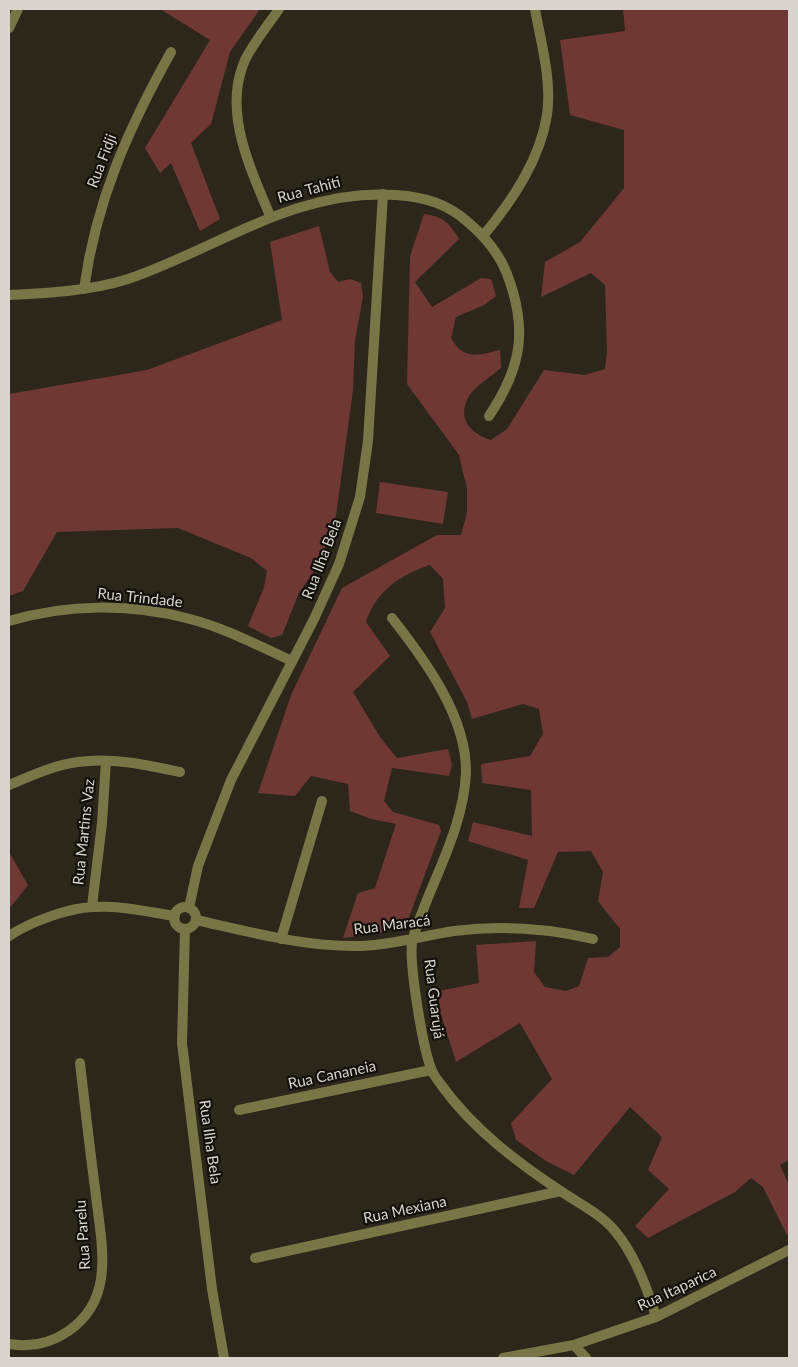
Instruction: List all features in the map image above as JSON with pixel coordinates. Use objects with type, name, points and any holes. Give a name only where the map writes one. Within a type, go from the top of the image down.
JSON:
[{"type":"street","points":[[9,28],[18,9]]},
{"type":"street","points":[[270,216],[255,180],[238,126],[236,105],[245,61],[279,9]]},
{"type":"street","points":[[483,236],[503,212],[520,183],[540,144],[547,114],[546,71],[535,9]]},
{"type":"street","name":"Rua Fidji","points":[[84,289],[97,219],[119,154],[137,113],[171,52]]},
{"type":"street","name":"Rua Tahiti","points":[[9,295],[54,293],[84,289],[127,279],[188,255],[270,216],[312,202],[348,195],[383,194],[415,196],[436,201],[460,215],[483,236],[502,263],[515,294],[520,324],[519,352],[513,373],[502,396],[489,416]]},
{"type":"street","name":"Rua Ilha Bela","points":[[189,908],[198,866],[231,780],[339,564],[360,497],[368,441],[383,194]]},
{"type":"street","name":"Rua Trindade","points":[[9,621],[40,612],[66,609],[100,607],[142,610],[190,619],[292,661]]},
{"type":"street","name":"Rua Guarujá","points":[[392,618],[414,646],[449,703],[461,740],[466,771],[461,804],[447,855],[412,940],[423,1042],[431,1070],[473,1124],[560,1191],[598,1216],[615,1232],[641,1275],[656,1317]]},
{"type":"street","name":"Rua Martins Vaz","points":[[92,906],[102,823],[106,761]]},
{"type":"street","points":[[9,785],[55,767],[78,762],[136,763],[180,772]]},
{"type":"street","points":[[281,939],[322,800]]},
{"type":"street","points":[[9,936],[51,916],[92,906],[129,908],[175,916]]},
{"type":"street","points":[[189,908],[194,912],[196,920],[191,927],[184,929],[176,923],[175,916],[178,910],[189,908]]},
{"type":"street","name":"Rua Maracá","points":[[196,920],[281,939],[335,946],[362,946],[412,940],[453,932],[522,928],[557,930],[593,938]]},
{"type":"street","name":"Rua Ilha Bela","points":[[184,929],[182,1043],[212,1289],[224,1358]]},
{"type":"street","name":"Rua Parelu","points":[[9,1344],[35,1345],[54,1340],[71,1330],[87,1315],[95,1299],[101,1279],[102,1245],[80,1063]]},
{"type":"street","name":"Rua Cananeia","points":[[238,1110],[431,1070]]},
{"type":"street","name":"Rua Mexiana","points":[[255,1258],[560,1191]]},
{"type":"street","name":"Rua Itaparica","points":[[503,1358],[574,1345],[656,1317],[789,1250]]},
{"type":"street","points":[[574,1345],[586,1358]]},
{"type":"shaded area","points":[[160,9],[260,9],[230,52],[211,124],[191,143],[220,219],[200,231],[171,163],[160,173],[145,148],[210,40]]},
{"type":"shaded area","points":[[623,9],[789,9],[789,1160],[780,1165],[789,1185],[789,1234],[787,1235],[763,1187],[751,1178],[735,1192],[648,1238],[635,1226],[669,1189],[648,1170],[662,1137],[630,1107],[574,1175],[546,1161],[516,1140],[511,1123],[552,1079],[520,1023],[456,1062],[434,992],[479,983],[476,945],[536,941],[534,972],[545,987],[566,991],[579,986],[588,958],[608,957],[620,947],[620,929],[598,901],[603,872],[591,851],[558,852],[534,908],[519,908],[528,860],[468,841],[473,822],[532,836],[531,790],[482,783],[481,764],[530,756],[543,734],[539,709],[523,704],[472,719],[467,702],[430,632],[445,608],[443,579],[430,565],[399,579],[376,601],[366,622],[390,656],[353,692],[380,737],[397,758],[448,749],[452,765],[449,776],[392,768],[384,801],[393,812],[439,825],[441,831],[408,920],[385,932],[343,938],[358,893],[375,888],[396,824],[371,819],[350,811],[348,784],[311,776],[295,796],[258,793],[291,695],[342,588],[437,535],[461,535],[467,513],[467,489],[459,455],[407,384],[410,256],[424,214],[445,221],[459,239],[415,282],[432,307],[481,278],[491,279],[496,296],[484,305],[456,317],[451,338],[466,353],[478,354],[500,350],[501,368],[475,389],[465,404],[465,418],[472,430],[491,440],[507,429],[544,370],[585,375],[605,369],[607,351],[605,285],[591,273],[541,297],[545,262],[580,242],[624,188],[624,130],[570,115],[560,40],[625,31]]},
{"type":"shaded area","points":[[319,226],[330,272],[338,282],[350,279],[361,283],[363,297],[355,340],[353,390],[335,523],[318,565],[299,593],[282,635],[271,638],[248,626],[264,587],[267,571],[251,558],[178,528],[57,532],[23,591],[9,596],[9,394],[147,370],[282,320],[270,242]]},
{"type":"shaded area","points":[[380,482],[448,492],[443,524],[376,513]]},
{"type":"shaded area","points":[[9,852],[28,885],[9,909]]}]
